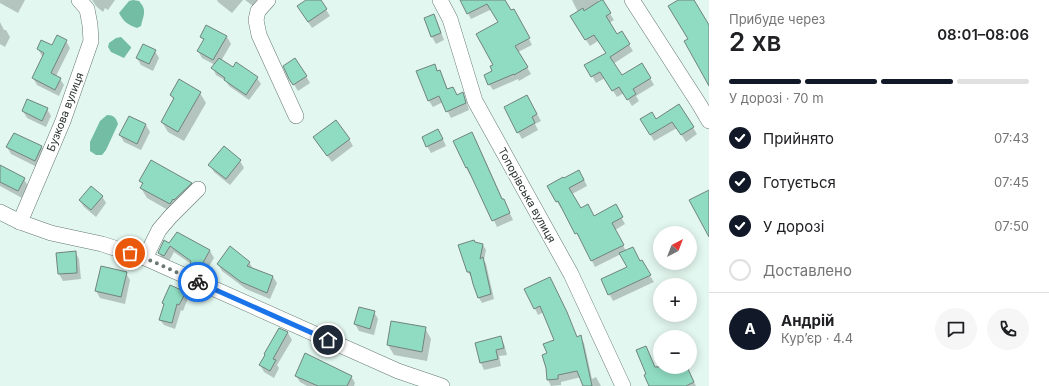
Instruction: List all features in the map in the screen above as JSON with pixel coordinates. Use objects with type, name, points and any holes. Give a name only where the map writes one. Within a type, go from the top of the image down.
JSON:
[{"type":"street","name":"Бузкова вулиця","points":[[20,222],[64,121],[91,41],[87,9],[79,0]]},
{"type":"street","points":[[268,0],[258,11],[256,20],[259,35],[296,116]]},
{"type":"street","name":"Топорівська вулиця","points":[[440,0],[450,20],[475,101],[571,274],[623,386]]},
{"type":"street","points":[[632,0],[709,121]]},
{"type":"street","points":[[145,258],[159,230],[198,190]]},
{"type":"street","points":[[0,212],[20,222],[51,233],[102,244],[145,258],[398,371],[442,386]]},
{"type":"shaded area","points":[[129,1],[139,1],[144,10],[141,26],[137,28],[126,22],[119,13]]},
{"type":"shaded area","points":[[121,37],[131,47],[124,58],[111,52],[108,47],[109,43],[116,38]]},
{"type":"shaded area","points":[[107,115],[114,117],[118,124],[106,150],[102,155],[96,155],[90,151],[90,142],[100,121]]},
{"type":"building","points":[[306,0],[321,0],[327,9],[308,22],[297,6]]},
{"type":"building","points":[[460,0],[505,0],[511,10],[514,9],[530,38],[515,46],[528,67],[514,75],[488,85],[484,75],[492,71],[490,66],[493,65],[476,34],[498,22],[487,4],[467,14]]},
{"type":"building","points":[[603,0],[611,13],[606,16],[617,34],[622,31],[630,44],[610,57],[622,75],[642,63],[651,78],[633,89],[636,94],[627,100],[619,87],[612,91],[600,72],[591,77],[584,65],[606,53],[594,35],[585,40],[570,16],[583,8],[584,11]]},
{"type":"building","points":[[678,0],[694,0],[709,25],[709,86],[684,41],[688,39],[668,6]]},
{"type":"building","points":[[434,14],[441,33],[431,37],[424,18]]},
{"type":"building","points":[[206,25],[227,36],[213,60],[197,51],[204,39],[200,37]]},
{"type":"building","points":[[57,35],[67,40],[51,73],[61,78],[55,90],[32,78],[44,53],[37,49],[41,40],[52,45]]},
{"type":"building","points":[[143,44],[156,50],[149,64],[136,58]]},
{"type":"building","points":[[219,58],[233,67],[236,62],[258,77],[246,95],[224,80],[225,78],[211,68]]},
{"type":"building","points":[[295,58],[307,76],[293,85],[283,66]]},
{"type":"building","points":[[435,64],[437,71],[440,70],[447,89],[453,87],[457,95],[463,92],[466,103],[446,112],[439,96],[428,101],[416,71]]},
{"type":"building","points":[[179,79],[201,92],[178,132],[161,122],[174,98],[170,95]]},
{"type":"building","points":[[527,95],[537,114],[532,117],[535,123],[517,133],[504,107]]},
{"type":"building","points":[[27,99],[48,108],[42,121],[22,111]]},
{"type":"building","points":[[679,104],[694,127],[681,135],[672,122],[650,135],[640,119],[652,112],[656,119]]},
{"type":"building","points":[[129,116],[146,124],[137,144],[119,135]]},
{"type":"building","points":[[336,120],[350,139],[327,156],[313,137]]},
{"type":"building","points":[[438,129],[443,139],[426,147],[422,137]]},
{"type":"building","points":[[472,132],[502,199],[504,199],[510,213],[492,221],[453,141]]},
{"type":"building","points":[[14,133],[42,146],[35,161],[6,147]]},
{"type":"building","points":[[224,146],[241,160],[226,179],[208,165]]},
{"type":"building","points":[[151,160],[192,183],[174,200],[173,199],[170,204],[140,188],[143,183],[139,181]]},
{"type":"building","points":[[0,165],[25,178],[18,191],[0,182]]},
{"type":"building","points":[[579,170],[584,180],[569,188],[581,208],[588,204],[594,216],[616,204],[623,217],[612,223],[624,245],[591,261],[577,233],[575,234],[558,201],[556,202],[547,186]]},
{"type":"building","points":[[91,186],[103,196],[91,210],[79,200]]},
{"type":"building","points":[[709,190],[709,237],[689,200]]},
{"type":"building","points":[[177,232],[210,250],[199,270],[190,265],[191,261],[170,246],[164,256],[158,253],[164,240],[169,243]]},
{"type":"building","points":[[474,240],[475,242],[483,244],[480,259],[483,257],[491,294],[478,298],[470,272],[467,272],[458,245]]},
{"type":"building","points":[[230,246],[250,262],[247,266],[273,276],[267,293],[241,282],[217,264]]},
{"type":"building","points":[[633,247],[640,261],[642,260],[651,275],[608,295],[601,279],[627,267],[619,253]]},
{"type":"building","points":[[76,251],[77,273],[58,274],[56,253]]},
{"type":"building","points":[[101,266],[127,272],[121,297],[95,291]]},
{"type":"building","points":[[550,277],[577,337],[581,335],[592,386],[583,386],[577,371],[558,375],[558,379],[547,380],[546,368],[542,355],[547,353],[543,344],[554,340],[540,306],[534,309],[524,289]]},
{"type":"building","points":[[170,285],[186,292],[179,305],[177,304],[172,323],[159,320],[164,304],[162,303]]},
{"type":"building","points":[[359,307],[375,311],[370,329],[354,324]]},
{"type":"building","points":[[391,321],[426,327],[422,352],[387,345]]},
{"type":"building","points":[[279,328],[288,332],[273,359],[276,360],[270,371],[259,365]]},
{"type":"building","points":[[501,336],[504,348],[496,350],[498,359],[480,363],[475,343]]},
{"type":"building","points":[[646,346],[653,362],[653,374],[690,374],[694,382],[686,386],[649,386],[644,375],[646,374],[636,350]]},
{"type":"building","points":[[305,353],[352,376],[347,386],[318,386],[295,376]]},
{"type":"way so far","points":[[130,253],[145,258],[198,282]]},
{"type":"route","points":[[198,282],[328,340]]}]
